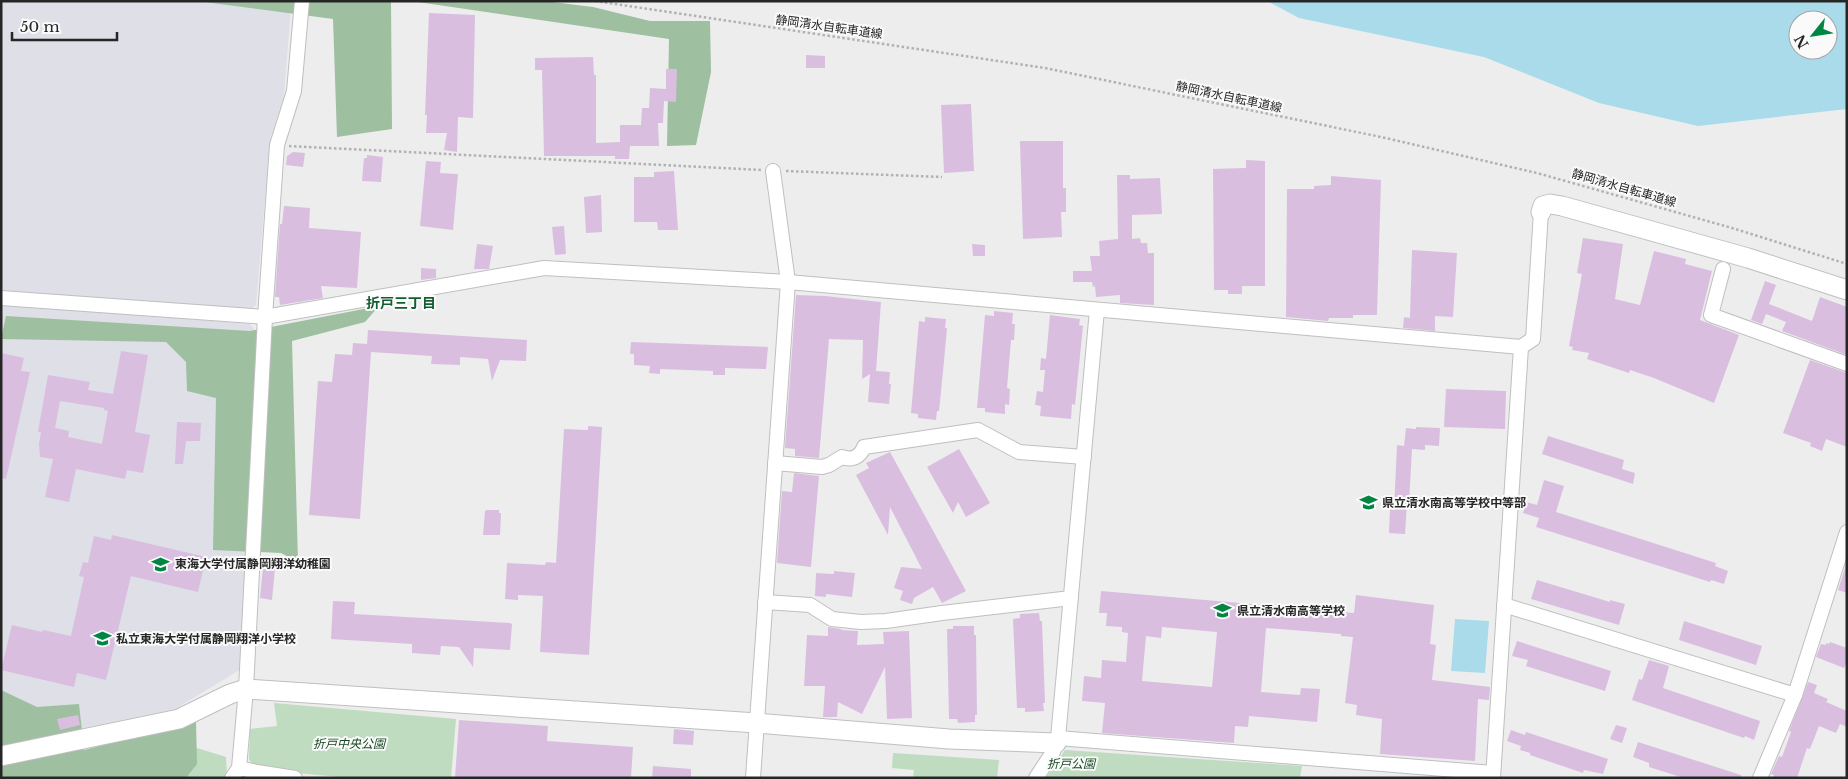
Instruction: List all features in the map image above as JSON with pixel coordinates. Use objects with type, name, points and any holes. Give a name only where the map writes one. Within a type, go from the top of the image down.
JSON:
[{"type":"street","points":[[295,778],[257,772],[236,773],[246,688],[265,317],[277,145],[294,91],[302,1]]},
{"type":"street","points":[[753,778],[788,282],[773,171]]},
{"type":"street","points":[[1,298],[265,317],[544,268],[788,282],[1521,348],[1533,339],[1541,212],[1543,206],[1550,204],[1748,258],[1847,290]]},
{"type":"street","points":[[1723,269],[1711,314],[1847,364]]},
{"type":"street","points":[[1036,778],[1053,752],[1057,740],[1097,310]]},
{"type":"street","points":[[1,756],[179,719],[246,688],[757,723],[949,739],[1057,740],[1493,776],[1521,348]]},
{"type":"street","points":[[775,463],[822,467],[842,457],[847,459],[855,458],[861,454],[864,447],[978,430],[1019,452],[1084,458]]},
{"type":"street","points":[[1760,778],[1795,695],[1847,532]]},
{"type":"street","points":[[765,602],[810,605],[832,620],[861,622],[886,621],[1071,598]]},
{"type":"street","points":[[1504,605],[1795,695]]},
{"type":"path","name":"静岡清水自転車道線","points":[[595,1],[1045,68],[1372,135],[1547,176],[1732,228],[1847,264]]},
{"type":"path","points":[[277,145],[773,171],[942,177]]},
{"type":"shaded area","points":[[1,1],[287,1],[291,7],[284,95],[270,139],[256,305],[249,311],[1,290]]},
{"type":"shaded area","points":[[1,304],[250,324],[259,336],[241,669],[175,709],[1,745]]},
{"type":"green space","points":[[197,1],[391,1],[392,129],[337,137],[333,19]]},
{"type":"green space","points":[[411,1],[544,1],[593,7],[650,21],[710,21],[711,72],[696,145],[667,146],[669,39]]},
{"type":"green space","points":[[379,306],[365,322],[292,341],[298,562],[281,553],[213,550],[216,398],[187,391],[186,362],[166,342],[1,339],[6,316],[250,331]]},
{"type":"green space","points":[[1,690],[37,707],[79,704],[84,750],[196,720],[197,764],[186,778],[1,778]]},
{"type":"green space","name":"折戸中央公園","points":[[274,703],[456,719],[451,778],[350,778],[265,770],[252,763],[249,759],[250,729],[277,726]]},
{"type":"green space","points":[[197,748],[226,757],[227,778],[139,778],[138,762]]},
{"type":"green space","name":"折戸公園","points":[[1065,750],[1302,766],[1300,778],[1046,778]]},
{"type":"green space","points":[[893,753],[999,760],[997,778],[913,778],[914,770],[892,768]]},
{"type":"water","points":[[1267,1],[1847,1],[1847,109],[1698,126],[1599,103],[1484,57],[1299,18]]},
{"type":"water","points":[[1455,619],[1489,621],[1485,673],[1451,671]]},
{"type":"building","points":[[429,13],[475,15],[473,118],[458,117],[457,152],[444,150],[447,133],[426,133]]},
{"type":"building","points":[[806,55],[825,56],[825,68],[806,68]]},
{"type":"building","points":[[593,57],[594,75],[596,75],[596,143],[620,142],[620,125],[641,125],[642,108],[649,108],[650,88],[666,89],[666,69],[677,69],[676,102],[664,101],[663,123],[658,123],[659,146],[630,146],[629,159],[615,159],[615,156],[544,156],[542,70],[535,70],[535,58]]},
{"type":"building","points":[[971,104],[974,171],[944,173],[941,105]]},
{"type":"building","points":[[1020,141],[1063,141],[1063,188],[1066,188],[1066,212],[1061,212],[1062,237],[1023,239]]},
{"type":"building","points":[[293,152],[305,153],[303,167],[286,165],[287,156]]},
{"type":"building","points":[[367,155],[383,157],[381,182],[362,181],[364,158],[367,158]]},
{"type":"building","points":[[1246,160],[1265,161],[1265,286],[1242,286],[1242,294],[1228,294],[1228,290],[1214,290],[1213,169],[1246,168]]},
{"type":"building","points":[[426,161],[441,162],[440,173],[458,174],[453,230],[420,226]]},
{"type":"building","points":[[674,171],[678,230],[658,230],[657,222],[634,222],[634,177],[654,177],[654,172]]},
{"type":"building","points":[[1117,175],[1130,175],[1130,179],[1160,178],[1162,214],[1132,215],[1132,239],[1140,238],[1141,243],[1147,243],[1148,253],[1154,253],[1154,305],[1120,303],[1120,295],[1096,297],[1095,286],[1093,287],[1092,282],[1073,282],[1073,271],[1092,271],[1090,256],[1100,256],[1099,241],[1118,239]]},
{"type":"building","points":[[1331,176],[1381,180],[1377,315],[1353,315],[1353,318],[1329,318],[1328,321],[1286,317],[1287,189],[1314,189],[1314,186],[1331,185]]},
{"type":"building","points":[[601,195],[602,232],[586,233],[584,197]]},
{"type":"building","points":[[284,206],[310,208],[309,228],[361,232],[357,288],[321,286],[323,298],[280,305],[279,297],[275,297],[280,224],[282,224]]},
{"type":"building","points":[[564,226],[566,254],[555,255],[552,227]]},
{"type":"building","points":[[1583,238],[1623,244],[1615,299],[1640,305],[1654,251],[1686,259],[1685,264],[1712,271],[1700,320],[1739,335],[1714,403],[1654,378],[1630,370],[1629,373],[1587,359],[1589,353],[1572,350],[1573,347],[1569,346],[1582,274],[1577,273]]},
{"type":"building","points":[[477,244],[493,246],[489,269],[474,269]]},
{"type":"building","points":[[972,244],[985,245],[985,256],[973,256]]},
{"type":"building","points":[[1412,250],[1457,253],[1453,317],[1435,316],[1435,331],[1403,328],[1404,317],[1410,318]]},
{"type":"building","points":[[421,268],[436,269],[436,278],[421,280]]},
{"type":"building","points":[[1765,281],[1776,285],[1769,304],[1812,321],[1820,297],[1847,307],[1847,355],[1782,331],[1786,322],[1766,314],[1762,324],[1751,320]]},
{"type":"building","points":[[796,295],[881,302],[876,371],[890,372],[889,404],[868,402],[870,374],[862,379],[863,340],[829,339],[819,458],[795,456],[795,449],[785,448]]},
{"type":"building","points":[[994,311],[1013,313],[1012,324],[1015,324],[1014,340],[1011,340],[1007,388],[1010,389],[1009,405],[1005,404],[1005,414],[985,412],[985,408],[977,408],[985,315],[994,316]]},
{"type":"building","points":[[1050,315],[1080,319],[1079,325],[1083,326],[1075,405],[1072,404],[1071,419],[1040,416],[1041,406],[1035,405],[1037,391],[1043,392],[1045,370],[1040,370],[1041,358],[1046,359]]},
{"type":"building","points":[[925,317],[946,319],[945,328],[947,328],[939,411],[937,411],[936,420],[918,418],[918,414],[911,413],[919,321],[925,322]]},
{"type":"building","points":[[368,330],[527,340],[526,361],[500,360],[492,381],[488,359],[460,357],[460,365],[431,364],[432,356],[371,352],[360,519],[309,515],[318,381],[332,382],[335,354],[352,355],[353,343],[367,344]]},
{"type":"building","points":[[631,342],[768,347],[766,369],[725,368],[725,375],[713,375],[713,371],[660,369],[660,374],[649,373],[650,366],[634,365],[634,354],[630,354]]},
{"type":"building","points":[[121,351],[148,355],[135,432],[150,435],[143,473],[127,470],[125,479],[76,469],[69,502],[45,497],[53,459],[40,457],[39,444],[41,432],[38,432],[48,375],[90,382],[88,390],[113,394]],"holes":[[[60,401],[104,408],[104,410],[108,411],[102,444],[68,437],[69,431],[55,428]]]},
{"type":"building","points":[[1,353],[24,358],[21,371],[30,372],[6,479],[1,478]]},
{"type":"building","points":[[1810,360],[1847,373],[1847,447],[1826,439],[1822,451],[1810,446],[1811,443],[1783,433]]},
{"type":"building","points":[[1446,389],[1506,391],[1505,429],[1444,427]]},
{"type":"building","points":[[177,422],[201,423],[200,441],[186,441],[183,464],[175,464]]},
{"type":"building","points":[[588,426],[602,427],[589,655],[540,652],[543,596],[518,595],[518,600],[505,599],[507,563],[545,565],[546,562],[556,563],[564,429],[588,430]]},
{"type":"building","points":[[1416,427],[1440,428],[1439,446],[1425,445],[1425,450],[1412,449],[1405,534],[1389,533],[1390,509],[1394,509],[1397,445],[1404,446],[1406,428],[1416,429]]},
{"type":"building","points":[[1548,436],[1624,460],[1622,469],[1635,473],[1633,484],[1542,454]]},
{"type":"building","points":[[959,449],[990,503],[966,517],[958,502],[953,513],[927,467]]},
{"type":"building","points":[[890,452],[966,591],[942,603],[933,587],[914,598],[912,604],[900,600],[903,591],[894,588],[901,567],[922,569],[890,507],[888,535],[856,475],[869,468],[866,463]]},
{"type":"building","points":[[794,473],[819,476],[811,567],[777,563],[782,491],[792,492]]},
{"type":"building","points":[[1544,480],[1564,486],[1556,512],[1716,563],[1715,566],[1728,571],[1724,584],[1711,580],[1710,582],[1536,527],[1539,518],[1523,513],[1526,502],[1537,505]]},
{"type":"building","points":[[499,510],[499,513],[501,513],[500,535],[483,535],[485,511]]},
{"type":"building","points":[[112,535],[206,557],[198,592],[131,576],[106,680],[77,673],[74,687],[1,670],[12,625],[71,636],[84,577],[79,576],[83,562],[88,563],[94,536],[111,540]]},
{"type":"building","points":[[1847,562],[1847,593],[1838,590]]},
{"type":"building","points":[[263,567],[275,568],[272,600],[260,598]]},
{"type":"building","points":[[834,571],[855,573],[852,597],[826,594],[826,597],[815,596],[816,573],[834,574]]},
{"type":"building","points":[[1537,580],[1610,602],[1610,600],[1625,604],[1619,625],[1531,599]]},
{"type":"building","points":[[1101,591],[1354,613],[1356,595],[1434,605],[1430,644],[1436,645],[1432,680],[1490,687],[1489,700],[1478,699],[1475,761],[1380,754],[1382,719],[1356,715],[1357,705],[1345,703],[1353,637],[1341,636],[1341,634],[1266,628],[1261,692],[1300,695],[1301,688],[1320,689],[1317,722],[1249,716],[1248,727],[1235,726],[1234,743],[1102,733],[1105,703],[1082,701],[1084,676],[1101,678],[1102,660],[1126,662],[1128,633],[1122,632],[1122,627],[1106,626],[1107,613],[1099,613]],"holes":[[[1162,627],[1217,632],[1212,687],[1142,681],[1146,636],[1161,638]]]},
{"type":"building","points":[[333,601],[355,602],[354,614],[510,623],[512,624],[510,650],[474,648],[473,667],[459,647],[441,646],[440,655],[412,653],[412,644],[331,639]]},
{"type":"building","points":[[1039,613],[1040,621],[1042,621],[1044,711],[1025,712],[1025,708],[1017,708],[1013,619],[1020,618],[1020,614]]},
{"type":"building","points":[[1684,621],[1762,646],[1756,665],[1679,640]]},
{"type":"building","points":[[953,626],[974,626],[974,635],[976,635],[977,715],[975,715],[975,722],[958,723],[957,719],[949,719],[947,629],[953,629]]},
{"type":"building","points":[[828,627],[858,631],[857,645],[884,644],[883,632],[909,631],[912,718],[887,719],[885,667],[862,714],[838,702],[837,717],[823,717],[825,686],[804,686],[807,635],[828,636]]},
{"type":"building","points":[[1517,641],[1611,671],[1605,691],[1526,666],[1528,660],[1512,656]]},
{"type":"building","points":[[1830,642],[1847,648],[1847,661],[1844,668],[1816,657],[1821,644],[1826,645],[1826,643],[1829,644]]},
{"type":"building","points":[[1649,660],[1669,666],[1663,688],[1760,721],[1754,740],[1632,700],[1639,679],[1642,680]]},
{"type":"building","points":[[1808,682],[1817,685],[1814,693],[1828,699],[1826,702],[1847,711],[1847,727],[1840,724],[1836,733],[1819,726],[1810,749],[1807,748],[1797,778],[1773,778],[1774,775],[1771,774],[1779,756],[1782,757],[1791,732],[1789,731]]},
{"type":"building","points":[[78,715],[80,725],[60,730],[57,719]]},
{"type":"building","points":[[459,720],[548,726],[547,741],[633,747],[631,778],[455,778]]},
{"type":"building","points":[[1616,725],[1627,728],[1622,743],[1610,739]]},
{"type":"building","points":[[674,729],[694,731],[693,745],[673,744]]},
{"type":"building","points":[[1511,730],[1525,735],[1526,732],[1608,759],[1603,774],[1584,770],[1583,773],[1530,755],[1530,753],[1520,750],[1521,746],[1507,741]]},
{"type":"building","points":[[1638,742],[1741,775],[1741,778],[1684,778],[1649,767],[1649,763],[1633,757]]},
{"type":"building","points":[[653,766],[691,769],[691,778],[652,778]]},
{"type":"place","name":"県立清水南高等学校中等部","points":[[1368,503]]},
{"type":"place","name":"東海大学付属静岡翔洋幼稚園","points":[[161,564]]},
{"type":"place","name":"県立清水南高等学校","points":[[1223,611]]},
{"type":"place","name":"私立東海大学付属静岡翔洋小学校","points":[[102,639]]},
{"type":"district","name":"折戸三丁目","points":[[401,303]]}]
